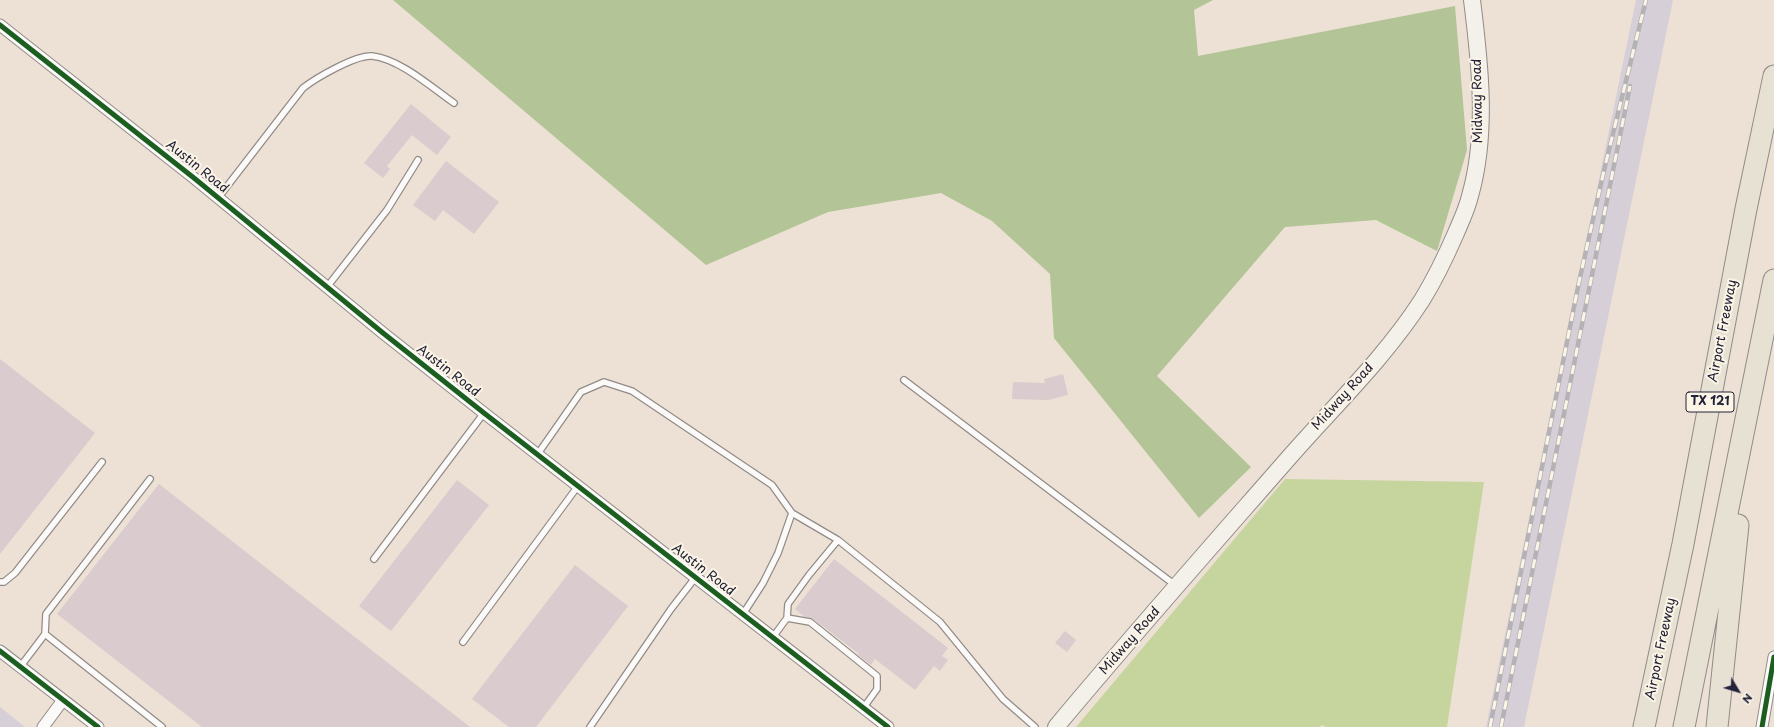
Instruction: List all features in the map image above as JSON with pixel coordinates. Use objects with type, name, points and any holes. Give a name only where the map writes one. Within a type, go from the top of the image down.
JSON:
[{"type":"highway","name":"Airport Freeway","points":[[1644,727],[1683,544],[1744,217],[1774,76]]},
{"type":"highway","name":"TX 121","points":[[1684,727],[1774,280]]},
{"type":"highway","points":[[1717,727],[1752,387]]},
{"type":"main road","name":"Midway Road","points":[[1056,727],[1388,346],[1423,299],[1453,241],[1470,198],[1480,147],[1479,87],[1472,0]]},
{"type":"street","name":"Austin Road","points":[[0,25],[218,198],[537,455],[888,727]]},
{"type":"street","points":[[0,651],[98,727]]},
{"type":"street","points":[[1762,727],[1770,710],[1774,657]]},
{"type":"street","points":[[43,727],[63,700]]},
{"type":"lane","points":[[218,198],[303,88],[311,82],[353,60],[371,56],[401,66],[454,102]]},
{"type":"lane","points":[[327,287],[387,210],[418,160]]},
{"type":"lane","points":[[904,380],[1177,587]]},
{"type":"lane","points":[[537,455],[581,392],[604,382],[632,391],[772,486],[792,513],[838,540],[940,622],[1003,699],[1035,727]]},
{"type":"lane","points":[[374,559],[484,413]]},
{"type":"lane","points":[[0,582],[4,582],[15,573],[102,462]]},
{"type":"lane","points":[[20,667],[45,634],[46,614],[150,479]]},
{"type":"lane","points":[[463,642],[578,486]]},
{"type":"lane","points":[[743,614],[763,583],[778,553],[792,513]]},
{"type":"lane","points":[[773,637],[787,618],[788,604],[809,575],[838,540]]},
{"type":"lane","points":[[590,727],[671,609],[695,578]]},
{"type":"lane","points":[[787,618],[810,622],[877,676],[877,689],[864,707]]},
{"type":"lane","points":[[45,634],[162,727]]},
{"type":"shaded area","points":[[1636,0],[1673,0],[1524,727],[1486,727]]},
{"type":"shaded area","points":[[0,707],[25,727],[0,727]]},
{"type":"green space","points":[[393,0],[1213,0],[1194,10],[1198,56],[1455,6],[1467,150],[1437,251],[1376,220],[1285,227],[1157,376],[1251,467],[1199,518],[1054,338],[1050,274],[992,221],[941,193],[828,212],[706,265]]},
{"type":"green space","points":[[1285,479],[1484,482],[1447,727],[1326,727],[1322,725],[1320,727],[1076,727]]},
{"type":"building","points":[[411,104],[451,137],[437,155],[412,135],[387,166],[390,169],[383,178],[364,163]]},
{"type":"building","points":[[446,161],[499,202],[474,234],[443,210],[435,221],[413,205]]},
{"type":"building","points":[[0,359],[95,433],[0,554]]},
{"type":"building","points":[[1063,374],[1068,395],[1048,400],[1012,399],[1013,382],[1045,383],[1044,379]]},
{"type":"building","points":[[457,480],[489,505],[391,631],[359,606]]},
{"type":"building","points":[[159,484],[470,727],[202,727],[57,614]]},
{"type":"building","points":[[834,559],[948,648],[942,656],[948,660],[940,671],[934,666],[915,690],[875,659],[871,665],[812,618],[805,617],[795,609]]},
{"type":"building","points":[[575,565],[628,606],[536,727],[509,727],[472,699]]},
{"type":"building","points":[[1065,631],[1076,640],[1067,652],[1055,643]]},
{"type":"railway","points":[[1490,727],[1579,282],[1605,166],[1646,0]]},
{"type":"railway","points":[[1501,727],[1630,86]]},
{"type":"cycle path","points":[[0,25],[194,178],[383,333],[484,413],[888,727]]},
{"type":"cycle path","points":[[0,651],[98,727]]},
{"type":"cycle path","points":[[1762,727],[1774,657]]}]
